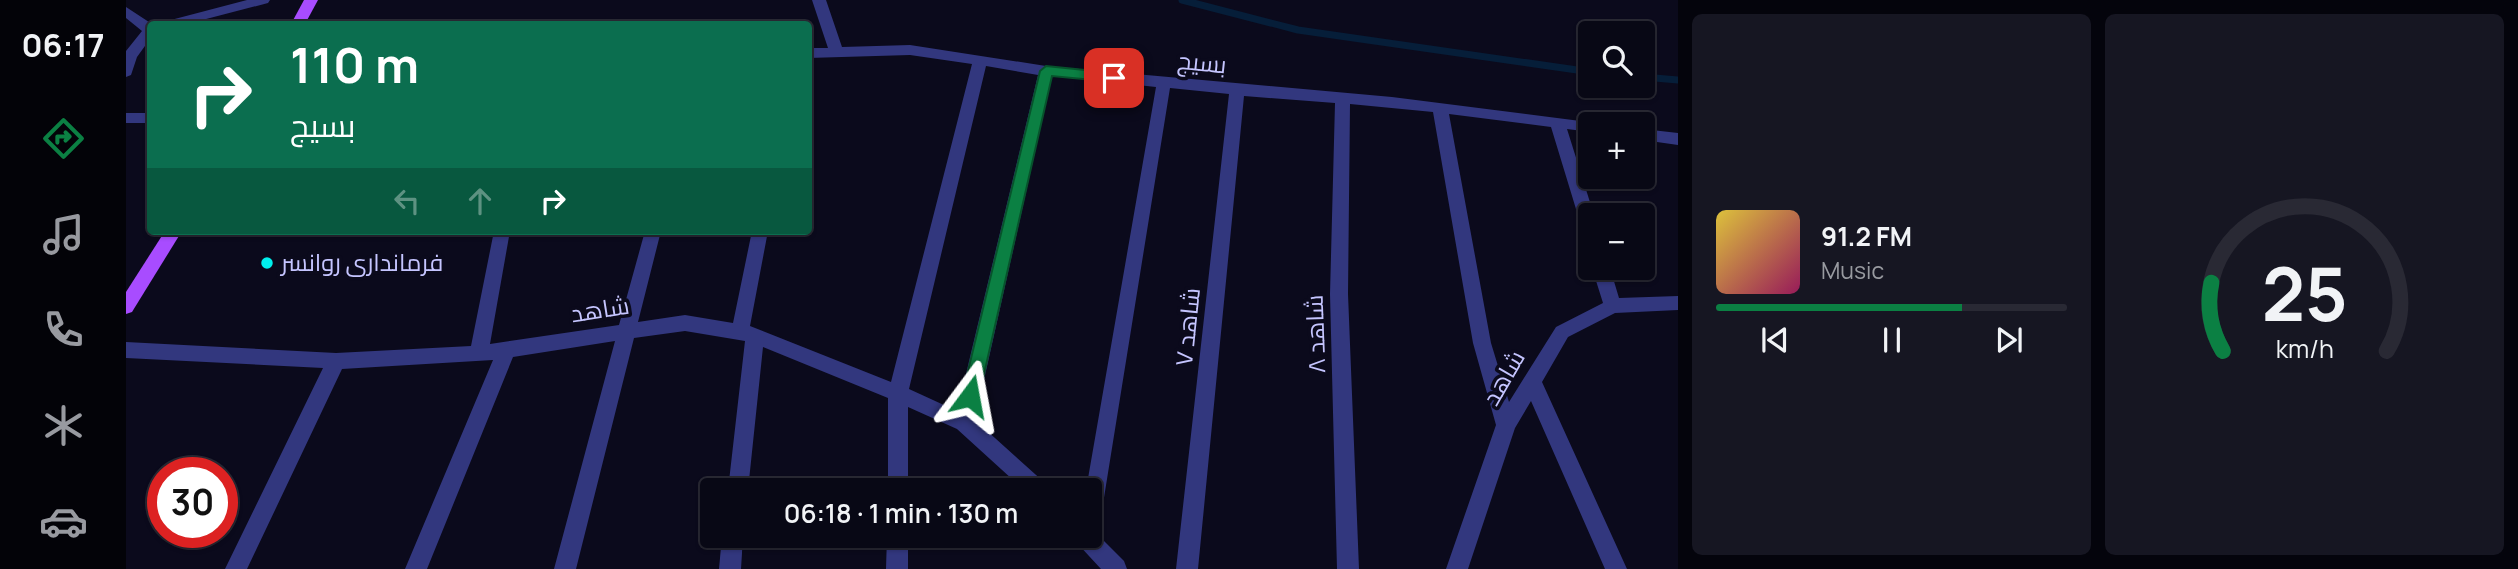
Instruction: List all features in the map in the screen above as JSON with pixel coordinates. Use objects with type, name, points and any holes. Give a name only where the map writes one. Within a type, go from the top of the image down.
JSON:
[{"type":"main road","points":[[298,21],[302,0]]},
{"type":"main road","points":[[299,21],[311,0]]},
{"type":"main road","points":[[126,307],[171,235]]},
{"type":"street","points":[[183,21],[263,0]]},
{"type":"street","points":[[819,0],[837,52]]},
{"type":"street","points":[[126,11],[147,28]]},
{"type":"street","points":[[126,72],[128,55],[147,33]]},
{"type":"street","name":"بسیج","points":[[812,53],[910,50],[1046,71],[1237,90],[1343,97],[1578,125]]},
{"type":"street","points":[[898,478],[898,393],[981,60]]},
{"type":"street","points":[[964,423],[1046,71]]},
{"type":"street","points":[[1098,478],[1164,82]]},
{"type":"street","name":"شاهد ۷","points":[[1187,569],[1237,90]]},
{"type":"street","name":"شاهد ۸","points":[[1343,97],[1339,293],[1348,569]]},
{"type":"street","points":[[1440,108],[1482,343],[1506,425]]},
{"type":"street","points":[[126,118],[147,118]]},
{"type":"street","points":[[1558,123],[1582,203]]},
{"type":"street","points":[[1655,136],[1674,138],[1678,157]]},
{"type":"street","points":[[479,354],[501,235]]},
{"type":"street","points":[[565,569],[652,235]]},
{"type":"street","points":[[739,478],[748,333],[760,235]]},
{"type":"street","points":[[1605,280],[1613,306]]},
{"type":"street","name":"شاهد","points":[[1457,569],[1506,425],[1562,332],[1613,306],[1678,303]]},
{"type":"street","name":"شاهد","points":[[126,350],[336,361],[479,354],[685,323],[748,333],[898,393],[964,423],[1026,478]]},
{"type":"street","points":[[416,569],[506,351]]},
{"type":"street","points":[[236,569],[336,361]]},
{"type":"street","points":[[1532,381],[1616,569]]},
{"type":"street","points":[[730,569],[732,548]]},
{"type":"street","points":[[897,569],[898,548]]},
{"type":"street","points":[[1099,548],[1116,569]]},
{"type":"waterway","points":[[1182,0],[1298,30],[1578,70]]},
{"type":"waterway","points":[[1655,78],[1678,80]]},
{"type":"place","name":"فرمانداری روانسر","points":[[267,263]]},
{"type":"route","points":[[970,396],[1046,71],[1114,78]]}]
